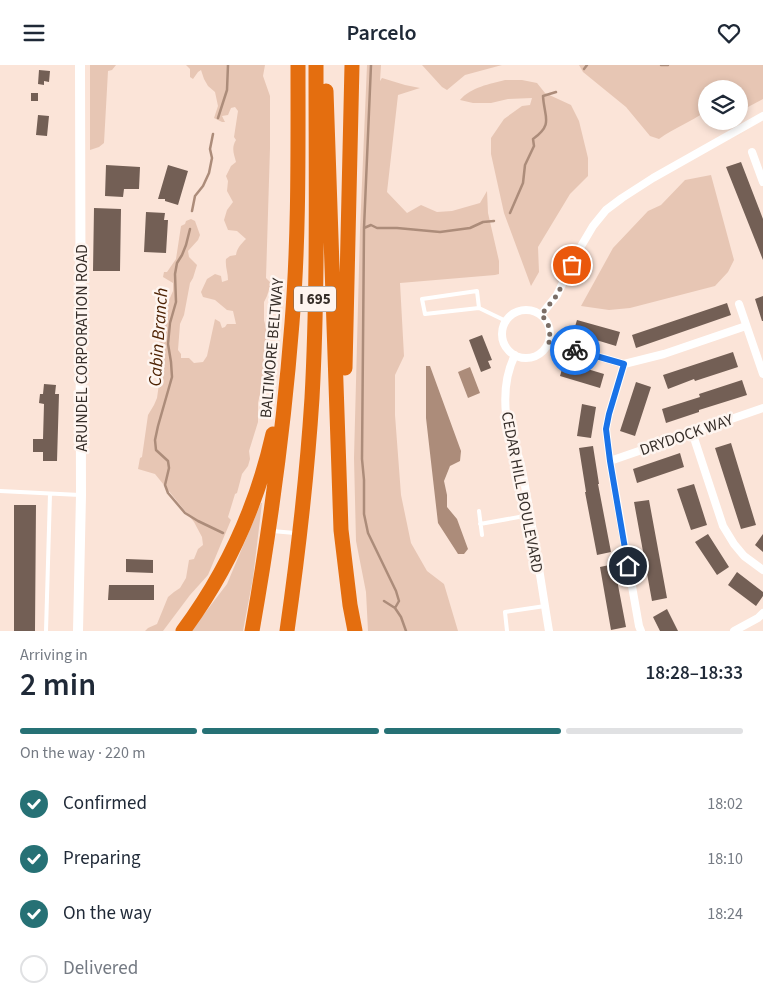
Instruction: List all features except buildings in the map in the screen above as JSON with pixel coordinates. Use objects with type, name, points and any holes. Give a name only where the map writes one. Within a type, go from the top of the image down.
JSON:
[{"type":"highway","name":"BALTIMORE BELTWAY","points":[[252,631],[269,530],[292,322],[298,182],[298,65]]},
{"type":"highway","name":"I 695","points":[[287,631],[300,533],[312,398],[315,322],[316,65]]},
{"type":"highway","points":[[324,65],[341,530],[355,631]]},
{"type":"highway","points":[[341,530],[352,65]]},
{"type":"highway","points":[[183,631],[212,588],[241,532],[254,500],[276,421],[292,322]]},
{"type":"street","name":"ARUNDEL CORPORATION ROAD","points":[[78,631],[81,495],[80,65]]},
{"type":"street","points":[[541,315],[557,295],[577,253],[606,210],[653,178],[763,117]]},
{"type":"street","points":[[752,152],[763,182]]},
{"type":"street","points":[[739,304],[763,374]]},
{"type":"street","points":[[532,310],[541,315],[545,318],[550,332],[547,346],[542,352],[528,358],[516,355],[508,349],[502,335],[506,321],[511,315],[517,311],[532,310]]},
{"type":"street","points":[[548,342],[624,364],[664,354],[746,326]]},
{"type":"street","name":"CEDAR HILL BOULEVARD","points":[[516,355],[509,367],[505,397],[506,416],[520,463],[549,631]]},
{"type":"street","points":[[624,364],[606,429],[610,461],[641,631]]},
{"type":"street","name":"DRYDOCK WAY","points":[[610,461],[763,408]]},
{"type":"street","points":[[692,432],[723,526],[744,556],[763,570]]},
{"type":"street","points":[[734,631],[758,618],[763,613]]},
{"type":"lane","points":[[478,308],[477,291],[422,299],[425,314],[478,308],[506,321]]},
{"type":"lane","points":[[0,491],[81,495]]},
{"type":"lane","points":[[46,631],[50,494]]},
{"type":"lane","points":[[479,511],[482,535]]},
{"type":"lane","points":[[480,523],[530,515]]},
{"type":"lane","points":[[269,530],[300,533]]},
{"type":"lane","points":[[507,631],[505,612],[545,606]]},
{"type":"shaded area","points":[[90,65],[116,65],[112,70],[108,71],[104,143],[90,150]]},
{"type":"shaded area","points":[[186,65],[265,65],[263,76],[270,96],[266,278],[271,283],[264,302],[264,320],[269,340],[269,365],[265,372],[258,403],[258,422],[249,451],[250,459],[248,466],[242,474],[228,517],[231,520],[208,575],[190,595],[163,631],[145,631],[157,624],[168,597],[180,588],[186,578],[189,560],[194,559],[198,549],[203,545],[202,537],[194,522],[155,474],[138,469],[140,458],[142,457],[148,415],[157,398],[160,335],[164,333],[166,307],[173,291],[173,283],[163,277],[164,272],[167,272],[176,259],[181,226],[191,219],[195,221],[200,235],[188,251],[189,257],[197,265],[190,283],[184,315],[180,324],[178,350],[181,358],[189,358],[194,363],[203,362],[207,356],[215,319],[220,322],[222,328],[227,324],[236,324],[233,311],[227,310],[215,300],[203,297],[201,292],[207,279],[215,274],[221,276],[222,282],[228,280],[226,259],[236,255],[238,248],[246,239],[237,231],[228,230],[224,220],[227,210],[233,202],[227,191],[228,181],[226,176],[231,166],[236,162],[233,148],[236,140],[234,137],[238,111],[235,107],[231,108],[228,115],[222,116],[225,122],[214,118],[218,106],[215,92],[208,86],[201,70],[193,79],[190,77],[190,69]]},
{"type":"shaded area","points":[[367,65],[381,65],[380,81],[382,78],[420,88],[398,95],[387,192],[407,213],[421,205],[437,212],[452,211],[480,203],[487,191],[488,213],[499,261],[499,274],[495,275],[400,283],[404,356],[395,375],[395,415],[401,495],[411,543],[427,571],[444,584],[458,631],[368,631],[366,592],[356,541],[354,458],[360,230]]},
{"type":"shaded area","points":[[422,65],[502,65],[465,75],[447,90]]},
{"type":"shaded area","points":[[579,65],[763,65],[763,99],[748,107],[748,80],[698,80],[698,116],[659,139],[650,136],[626,107],[583,72]]},
{"type":"shaded area","points":[[505,80],[522,80],[537,83],[545,93],[571,105],[579,121],[588,158],[588,176],[570,194],[538,247],[539,272],[531,286],[504,213],[491,154],[491,138],[504,119],[522,106],[530,105],[532,98],[508,99],[491,103],[473,103],[460,100],[475,89]]},
{"type":"shaded area","points":[[711,175],[734,260],[728,272],[715,286],[630,308],[609,310],[581,306],[613,248],[648,211],[661,205],[685,180]]},
{"type":"shaded area","points":[[426,366],[430,366],[461,451],[460,461],[450,466],[444,481],[447,507],[457,519],[468,549],[464,554],[458,554],[438,523],[426,418]]},
{"type":"shaded area","points":[[470,367],[480,393],[468,398],[458,372]]},
{"type":"shaded area","points":[[261,503],[253,578],[243,631],[191,631],[227,584]]},
{"type":"waterway","name":"Cabin Branch","points":[[218,118],[227,90],[228,65]]},
{"type":"waterway","points":[[371,65],[364,228],[362,459],[364,514],[368,533],[396,591],[399,601],[395,608]]},
{"type":"waterway","points":[[584,69],[587,65]]},
{"type":"waterway","points":[[661,65],[668,65]]},
{"type":"waterway","points":[[510,213],[523,183],[525,165],[534,146],[533,139],[540,134],[546,124],[543,96],[556,92]]},
{"type":"waterway","name":"Cabin Branch","points":[[192,211],[195,196],[203,186],[209,173],[213,134]]},
{"type":"waterway","points":[[364,228],[371,225],[377,228],[440,232],[470,228],[483,222],[494,221]]},
{"type":"waterway","name":"Cabin Branch","points":[[190,229],[186,245],[177,263],[175,274],[176,302],[170,323],[168,344],[172,377],[158,426],[155,440],[156,450],[168,461],[169,468],[165,485],[168,493],[185,513],[223,533]]},
{"type":"waterway","name":"Cabin Branch","points":[[384,601],[395,608],[401,617],[406,631]]},
{"type":"way so far","points":[[572,265],[557,295],[541,315],[545,318],[550,332],[548,342],[575,350]]},
{"type":"route","points":[[575,350],[624,364],[606,429],[607,445],[628,566]]}]
